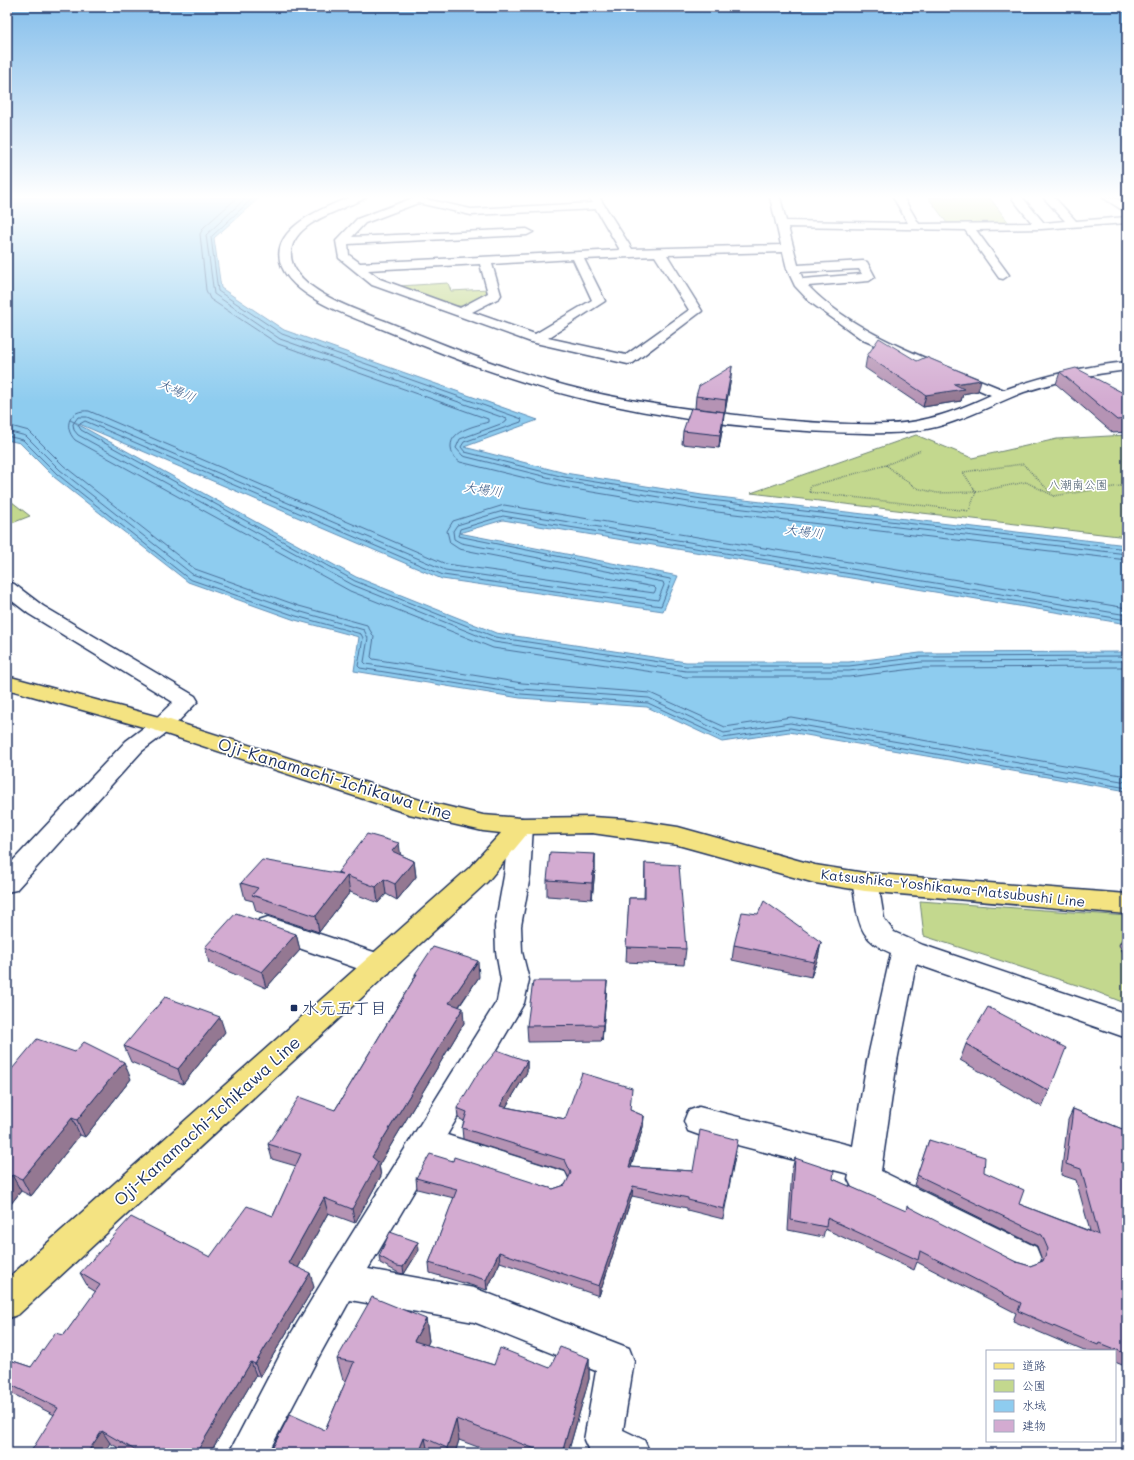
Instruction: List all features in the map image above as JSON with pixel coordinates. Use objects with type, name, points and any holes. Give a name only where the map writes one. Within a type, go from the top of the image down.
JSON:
[{"type":"main road","name":"Oji-Kanamachi-Ichikawa Line","points":[[7,682],[162,725],[417,808],[482,823],[521,826]]},
{"type":"main road","name":"Katsushika-Yoshikawa-Matsubushi Line","points":[[521,826],[592,825],[625,828],[678,836],[814,874],[865,882],[1127,904]]},
{"type":"main road","name":"Oji-Kanamachi-Ichikawa Line","points":[[7,1302],[478,875],[521,826]]},
{"type":"street","points":[[287,265],[288,270],[300,283],[325,299],[426,343],[497,369],[545,385],[600,398],[707,417],[840,428],[904,428],[939,421],[1004,395],[1071,374],[1127,366]]},
{"type":"street","points":[[355,265],[376,282],[536,339],[628,360],[696,311],[667,265]]},
{"type":"street","points":[[357,267],[397,265]]},
{"type":"street","points":[[461,312],[495,295],[485,265]]},
{"type":"street","points":[[536,339],[599,301],[581,265]]},
{"type":"street","points":[[792,265],[799,284],[825,308],[868,337],[1004,395]]},
{"type":"street","points":[[793,269],[861,265]]},
{"type":"street","points":[[799,284],[869,277],[863,265]]},
{"type":"street","points":[[996,265],[1003,275]]},
{"type":"street","points":[[7,588],[36,610],[187,701],[162,725],[134,746],[7,883]]},
{"type":"street","points":[[248,1453],[305,1345],[342,1281],[510,1003],[515,980],[509,952],[508,926],[517,876],[521,826]]},
{"type":"street","points":[[865,882],[871,922],[885,939],[906,948],[1127,1026]]},
{"type":"street","points":[[244,919],[379,965]]},
{"type":"street","points":[[906,948],[882,1061],[864,1179],[1024,1259]]},
{"type":"street","points":[[699,1121],[866,1164]]},
{"type":"street","points":[[425,1142],[554,1183]]},
{"type":"street","points":[[342,1281],[474,1305],[616,1361],[603,1440],[631,1453]]},
{"type":"path","points":[[976,492],[963,472],[1023,464],[1053,496]]},
{"type":"path","points":[[976,492],[969,511],[809,492],[811,486],[886,465],[916,488],[937,493],[976,492],[1026,482],[1053,496],[1127,485]]},
{"type":"green space","points":[[448,283],[451,291],[488,289],[490,293],[464,306],[453,306],[399,286]]},
{"type":"green space","name":"八潮南公園","points":[[916,435],[972,458],[1057,439],[1127,435],[1127,537],[751,493]]},
{"type":"green space","points":[[7,498],[30,516],[7,525]]},
{"type":"green space","points":[[920,901],[1127,916],[1127,1004],[1092,990],[924,936]]},
{"type":"water","name":"大場川","points":[[7,265],[218,265],[221,288],[284,330],[538,420],[464,447],[565,473],[702,495],[1127,545],[1127,624],[503,520],[459,533],[678,576],[663,611],[442,579],[70,420],[356,577],[496,633],[686,662],[849,662],[920,653],[1127,652],[1127,791],[789,732],[722,742],[647,707],[520,698],[354,671],[359,637],[295,620],[188,582],[54,477],[20,443],[7,440]]},
{"type":"building","points":[[879,338],[917,361],[926,357],[981,380],[954,384],[964,389],[926,395],[867,356]]},
{"type":"building","points":[[732,366],[726,400],[696,396],[699,386]]},
{"type":"building","points":[[1076,368],[1127,395],[1127,419],[1117,420],[1060,372]]},
{"type":"building","points":[[691,408],[724,412],[720,435],[683,431]]},
{"type":"building","points":[[367,834],[399,843],[392,851],[414,861],[395,884],[384,879],[376,887],[347,876],[316,916],[252,895],[258,888],[241,883],[262,860],[342,874],[338,872]]},
{"type":"building","points":[[550,852],[595,854],[592,883],[547,880]]},
{"type":"building","points":[[645,863],[679,865],[686,949],[626,947],[629,898],[645,898]]},
{"type":"building","points":[[764,901],[821,942],[814,962],[734,945],[742,912],[758,914]]},
{"type":"building","points":[[236,913],[296,934],[262,972],[205,947]]},
{"type":"building","points":[[1123,937],[1127,937],[1127,945]]},
{"type":"building","points":[[433,947],[478,961],[449,1003],[463,1008],[372,1157],[378,1162],[352,1209],[324,1198],[288,1263],[310,1273],[255,1364],[251,1362],[196,1453],[140,1453],[102,1431],[87,1453],[30,1453],[58,1408],[7,1383],[7,1359],[31,1367],[55,1333],[64,1335],[100,1285],[80,1273],[131,1217],[210,1257],[247,1206],[273,1216],[301,1154],[268,1144],[299,1097],[335,1110],[417,974],[415,974]]},
{"type":"building","points":[[533,981],[607,981],[603,1025],[527,1026]]},
{"type":"building","points":[[165,997],[220,1017],[178,1069],[124,1046]]},
{"type":"building","points":[[988,1007],[1066,1048],[1049,1091],[966,1044]]},
{"type":"building","points":[[37,1039],[75,1052],[84,1042],[124,1062],[77,1120],[72,1118],[22,1179],[12,1175],[7,1181],[7,1075]]},
{"type":"building","points":[[497,1050],[527,1061],[500,1106],[565,1119],[582,1073],[632,1088],[630,1110],[644,1116],[629,1167],[693,1171],[700,1130],[738,1140],[724,1209],[688,1200],[688,1198],[633,1186],[599,1286],[499,1252],[486,1280],[429,1263],[457,1189],[416,1178],[430,1154],[453,1161],[454,1157],[553,1189],[565,1185],[571,1173],[565,1160],[462,1128],[467,1112],[457,1108],[478,1073]]},
{"type":"building","points":[[1073,1109],[1127,1131],[1127,1354],[1099,1343],[1098,1345],[1018,1311],[1021,1303],[920,1251],[918,1260],[827,1218],[826,1227],[791,1220],[795,1158],[834,1171],[833,1179],[906,1211],[907,1206],[1016,1262],[1030,1266],[1043,1261],[1048,1249],[1042,1235],[917,1175],[929,1140],[985,1157],[984,1172],[1024,1190],[1019,1204],[1099,1235],[1081,1169],[1066,1164]]},
{"type":"building","points":[[390,1232],[418,1242],[403,1267],[397,1266],[379,1256]]},
{"type":"building","points":[[372,1297],[426,1319],[414,1341],[494,1365],[500,1348],[550,1368],[560,1347],[589,1358],[562,1453],[546,1453],[456,1419],[447,1448],[425,1438],[419,1453],[270,1453],[290,1414],[325,1430],[354,1362],[337,1359]]},
{"type":"place","name":"水元五丁目","points":[[294,1008]]}]
